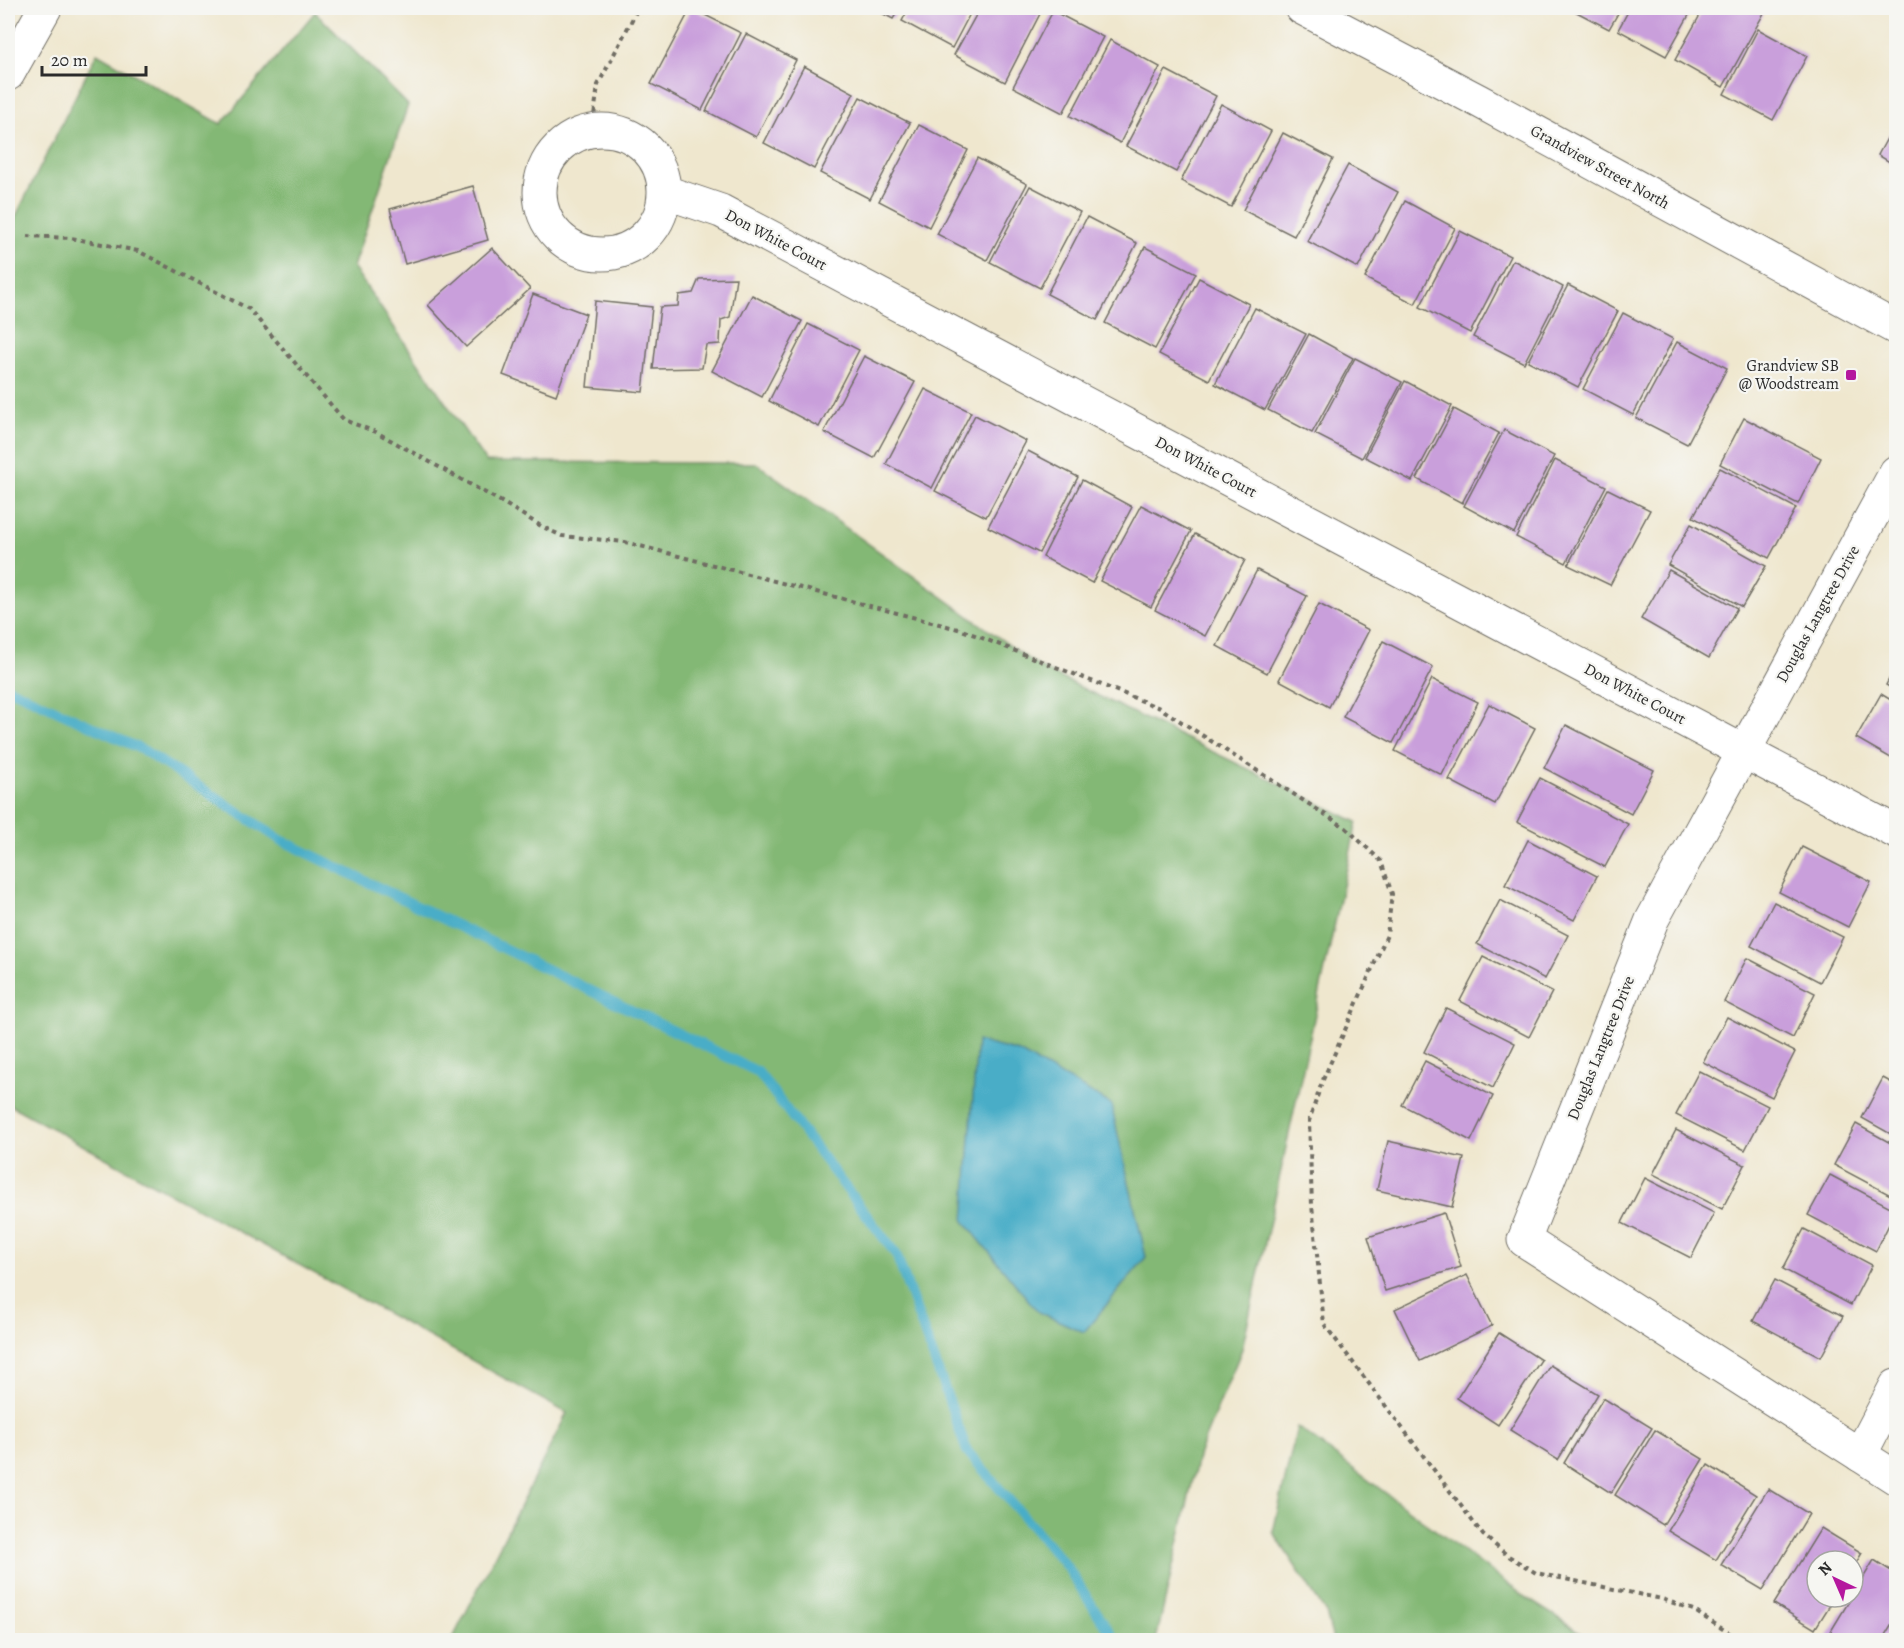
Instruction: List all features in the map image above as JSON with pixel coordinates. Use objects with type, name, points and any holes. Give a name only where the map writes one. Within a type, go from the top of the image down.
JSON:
[{"type":"street","points":[[8,74],[45,8]]},
{"type":"street","name":"Grandview Street North","points":[[1302,8],[1479,101],[1896,328]]},
{"type":"street","points":[[597,129],[618,131],[637,140],[652,154],[661,172],[665,192],[661,212],[652,230],[636,244],[618,253],[587,252],[577,249],[560,238],[547,222],[541,202],[541,182],[547,162],[560,146],[577,135],[592,131],[597,129]]},
{"type":"street","name":"Don White Court","points":[[665,192],[721,212],[1896,832]]},
{"type":"street","name":"Douglas Langtree Drive","points":[[1896,472],[1652,920],[1524,1240],[1896,1478]]},
{"type":"street","points":[[1860,1455],[1896,1386]]},
{"type":"path","points":[[592,131],[598,85],[638,8]]},
{"type":"path","points":[[27,236],[71,238],[138,251],[249,309],[344,420],[376,432],[562,536],[625,542],[962,630],[1160,708],[1346,828],[1381,861],[1392,894],[1387,935],[1322,1082],[1309,1121],[1312,1205],[1324,1324],[1483,1534],[1507,1555],[1536,1573],[1662,1599],[1692,1610],[1740,1641]]},
{"type":"green space","points":[[315,12],[408,105],[353,267],[486,462],[756,463],[1041,668],[1357,822],[1242,1349],[1199,1453],[1156,1640],[452,1640],[567,1413],[8,1104],[8,232],[97,53],[221,124]]},
{"type":"green space","points":[[1297,1427],[1528,1599],[1593,1640],[1333,1640],[1326,1613],[1273,1532]]},
{"type":"water","points":[[977,1041],[1019,1052],[1111,1104],[1146,1257],[1084,1332],[1038,1312],[964,1221]]},
{"type":"building","points":[[691,8],[741,33],[702,110],[651,84]]},
{"type":"building","points":[[872,8],[900,8],[893,19]]},
{"type":"building","points":[[909,8],[973,8],[952,48],[902,21]]},
{"type":"building","points":[[980,8],[1043,8],[1005,82],[954,55]]},
{"type":"building","points":[[1569,8],[1621,8],[1609,29]]},
{"type":"building","points":[[1630,8],[1693,8],[1666,56],[1618,30]]},
{"type":"building","points":[[1704,8],[1754,8],[1764,13],[1723,87],[1675,60]]},
{"type":"building","points":[[1053,11],[1103,37],[1063,113],[1013,87]]},
{"type":"building","points":[[1758,29],[1807,56],[1773,120],[1724,94]]},
{"type":"building","points":[[746,34],[796,60],[756,137],[706,111]]},
{"type":"building","points":[[1110,40],[1160,67],[1120,143],[1070,116]]},
{"type":"building","points":[[804,66],[854,93],[814,169],[764,143]]},
{"type":"building","points":[[1166,70],[1216,96],[1176,172],[1126,146]]},
{"type":"building","points":[[860,97],[910,123],[870,199],[820,173]]},
{"type":"building","points":[[1221,104],[1271,131],[1231,207],[1181,181]]},
{"type":"building","points":[[1896,122],[1896,166],[1878,155]]},
{"type":"building","points":[[919,125],[968,150],[929,227],[879,201]]},
{"type":"building","points":[[1283,133],[1333,159],[1294,236],[1243,210]]},
{"type":"building","points":[[977,158],[1027,184],[987,260],[937,234]]},
{"type":"building","points":[[1348,165],[1398,192],[1358,268],[1307,241]]},
{"type":"building","points":[[473,186],[488,240],[405,264],[390,209]]},
{"type":"building","points":[[1030,186],[1080,212],[1040,288],[990,262]]},
{"type":"building","points":[[1405,201],[1455,228],[1415,304],[1365,278]]},
{"type":"building","points":[[1087,217],[1137,243],[1097,320],[1047,294]]},
{"type":"building","points":[[1460,231],[1510,256],[1470,333],[1420,307]]},
{"type":"building","points":[[1145,247],[1196,273],[1155,349],[1105,323]]},
{"type":"building","points":[[492,248],[530,289],[466,347],[428,305]]},
{"type":"building","points":[[1513,260],[1563,287],[1524,363],[1473,337]]},
{"type":"building","points":[[736,278],[730,317],[721,320],[720,344],[706,345],[702,368],[653,369],[660,307],[678,306],[679,295],[693,293],[699,279]]},
{"type":"building","points":[[1199,278],[1249,304],[1209,380],[1159,354]]},
{"type":"building","points":[[1568,285],[1618,311],[1578,387],[1528,361]]},
{"type":"building","points":[[533,294],[586,314],[556,395],[503,375]]},
{"type":"building","points":[[752,295],[802,321],[762,397],[712,371]]},
{"type":"building","points":[[595,301],[652,307],[643,392],[587,387]]},
{"type":"building","points":[[1255,308],[1306,334],[1265,410],[1215,384]]},
{"type":"building","points":[[1623,313],[1673,339],[1633,415],[1583,389]]},
{"type":"building","points":[[808,324],[859,350],[819,427],[769,401]]},
{"type":"building","points":[[1309,334],[1353,358],[1312,433],[1268,410]]},
{"type":"building","points":[[1677,342],[1727,368],[1687,444],[1636,418]]},
{"type":"building","points":[[864,356],[915,382],[874,458],[824,432]]},
{"type":"building","points":[[1355,358],[1402,382],[1362,458],[1315,434]]},
{"type":"building","points":[[1405,381],[1452,406],[1412,481],[1365,457]]},
{"type":"building","points":[[925,389],[971,412],[932,488],[886,464]]},
{"type":"building","points":[[1454,409],[1499,433],[1462,503],[1417,479]]},
{"type":"building","points":[[975,415],[1026,441],[986,517],[935,491]]},
{"type":"building","points":[[1744,418],[1821,458],[1798,504],[1720,464]]},
{"type":"building","points":[[1504,430],[1554,456],[1514,533],[1464,506]]},
{"type":"building","points":[[1028,451],[1078,477],[1039,553],[988,527]]},
{"type":"building","points":[[1555,460],[1606,486],[1566,563],[1516,537]]},
{"type":"building","points":[[1720,468],[1796,508],[1769,558],[1693,517]]},
{"type":"building","points":[[1082,480],[1132,507],[1092,583],[1043,557]]},
{"type":"building","points":[[1608,489],[1650,510],[1610,585],[1568,565]]},
{"type":"building","points":[[1141,505],[1191,531],[1151,607],[1100,581]]},
{"type":"building","points":[[1691,524],[1766,566],[1742,607],[1668,565]]},
{"type":"building","points":[[1195,534],[1245,560],[1205,636],[1155,610]]},
{"type":"building","points":[[1257,570],[1307,596],[1267,673],[1217,646]]},
{"type":"building","points":[[1669,570],[1737,608],[1709,658],[1641,619]]},
{"type":"building","points":[[1319,604],[1369,630],[1329,707],[1279,680]]},
{"type":"building","points":[[1383,641],[1433,667],[1393,743],[1343,717]]},
{"type":"building","points":[[1896,666],[1896,691],[1886,685]]},
{"type":"building","points":[[1432,679],[1478,702],[1442,775],[1395,751]]},
{"type":"building","points":[[1881,694],[1896,703],[1896,761],[1856,738]]},
{"type":"building","points":[[1489,704],[1535,728],[1495,804],[1449,780]]},
{"type":"building","points":[[1566,725],[1654,770],[1631,814],[1544,768]]},
{"type":"building","points":[[1540,778],[1628,824],[1605,867],[1517,822]]},
{"type":"building","points":[[1528,840],[1597,876],[1574,920],[1505,885]]},
{"type":"building","points":[[1802,847],[1871,882],[1848,927],[1779,892]]},
{"type":"building","points":[[1500,900],[1568,935],[1545,979],[1477,944]]},
{"type":"building","points":[[1774,902],[1843,937],[1820,982],[1751,946]]},
{"type":"building","points":[[1483,957],[1552,992],[1529,1037],[1460,1001]]},
{"type":"building","points":[[1747,958],[1815,993],[1793,1038],[1724,1002]]},
{"type":"building","points":[[1446,1008],[1515,1043],[1493,1088],[1424,1052]]},
{"type":"building","points":[[1727,1017],[1795,1052],[1772,1097],[1703,1062]]},
{"type":"building","points":[[1425,1061],[1493,1096],[1471,1141],[1402,1105]]},
{"type":"building","points":[[1699,1071],[1768,1106],[1745,1150],[1676,1115]]},
{"type":"building","points":[[1883,1078],[1896,1085],[1896,1137],[1862,1118]]},
{"type":"building","points":[[1856,1124],[1896,1146],[1896,1198],[1834,1165]]},
{"type":"building","points":[[1676,1130],[1745,1165],[1722,1209],[1653,1174]]},
{"type":"building","points":[[1388,1141],[1464,1158],[1452,1207],[1377,1190]]},
{"type":"building","points":[[1830,1175],[1896,1210],[1876,1251],[1808,1215]]},
{"type":"building","points":[[1645,1178],[1714,1213],[1691,1258],[1622,1223]]},
{"type":"building","points":[[1444,1213],[1461,1267],[1385,1291],[1368,1237]]},
{"type":"building","points":[[1804,1229],[1872,1265],[1851,1305],[1783,1269]]},
{"type":"building","points":[[1467,1275],[1492,1326],[1420,1361],[1395,1309]]},
{"type":"building","points":[[1775,1280],[1843,1316],[1821,1357],[1753,1321]]},
{"type":"building","points":[[1499,1333],[1541,1360],[1498,1425],[1457,1398]]},
{"type":"building","points":[[1550,1365],[1598,1394],[1558,1460],[1510,1430]]},
{"type":"building","points":[[1603,1398],[1652,1428],[1611,1493],[1564,1463]]},
{"type":"building","points":[[1655,1430],[1703,1459],[1663,1525],[1615,1495]]},
{"type":"building","points":[[1708,1465],[1756,1495],[1716,1560],[1668,1531]]},
{"type":"building","points":[[1768,1489],[1809,1514],[1763,1590],[1721,1565]]},
{"type":"building","points":[[1821,1528],[1855,1549],[1808,1549]]},
{"type":"building","points":[[1805,1554],[1805,1609],[1828,1609],[1815,1629],[1774,1604]]},
{"type":"building","points":[[1874,1560],[1896,1574],[1896,1617],[1882,1640],[1835,1640],[1828,1636],[1844,1609],[1865,1609],[1865,1575]]},
{"type":"waterway","points":[[8,688],[143,750],[281,840],[758,1072],[896,1254],[967,1451],[1067,1567],[1115,1640]]},
{"type":"place","name":"Grandview SB @ Woodstream","points":[[1851,375]]}]
